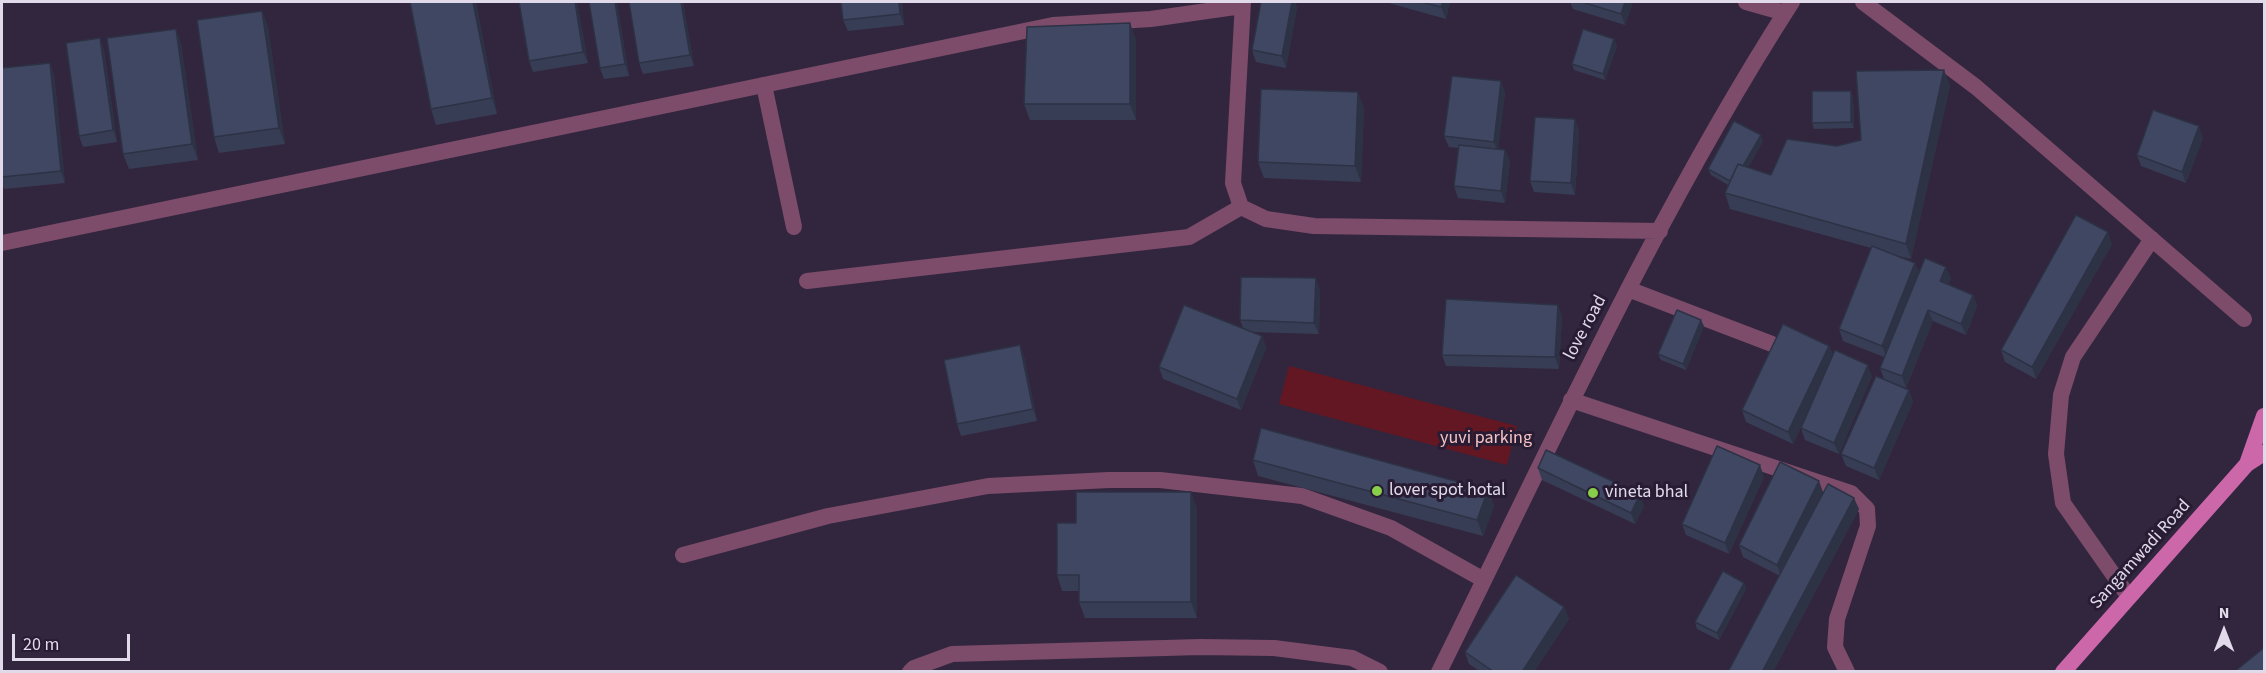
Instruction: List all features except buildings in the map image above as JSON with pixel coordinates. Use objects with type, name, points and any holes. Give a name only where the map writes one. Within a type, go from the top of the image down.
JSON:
[{"type":"main road","name":"Sangamwadi Road","points":[[2247,464],[2265,416]]},
{"type":"main road","name":"Sangamwadi Road","points":[[2063,672],[2247,464],[2265,453]]},
{"type":"street","points":[[1746,2],[1788,7]]},
{"type":"street","points":[[1863,2],[1976,87],[2244,319]]},
{"type":"street","points":[[2,243],[1053,25],[1151,20],[1243,4],[1233,183],[1242,207],[1266,219],[1314,226],[1660,231]]},
{"type":"street","name":"love road","points":[[1439,672],[1571,400],[1628,290],[1724,111],[1788,7]]},
{"type":"street","points":[[764,85],[794,227]]},
{"type":"street","points":[[807,281],[1189,237],[1242,207]]},
{"type":"street","points":[[2129,597],[2063,503],[2056,454],[2061,395],[2073,357],[2152,239]]},
{"type":"street","points":[[1628,290],[1772,344]]},
{"type":"street","points":[[1571,400],[1851,493],[1867,509],[1868,526],[1838,620],[1835,647],[1847,672]]},
{"type":"street","points":[[683,555],[828,516],[988,486],[1160,480],[1302,496],[1391,528],[1484,580]]},
{"type":"street","points":[[910,672],[914,668],[952,654],[1200,647],[1274,648],[1352,658],[1380,672]]},
{"type":"green space","name":"yuvi parking","points":[[1289,366],[1517,426],[1507,465],[1279,404]]},
{"type":"place","name":"lover spot hotal","points":[[1377,491]]},
{"type":"place","name":"vineta bhal","points":[[1593,493]]}]
